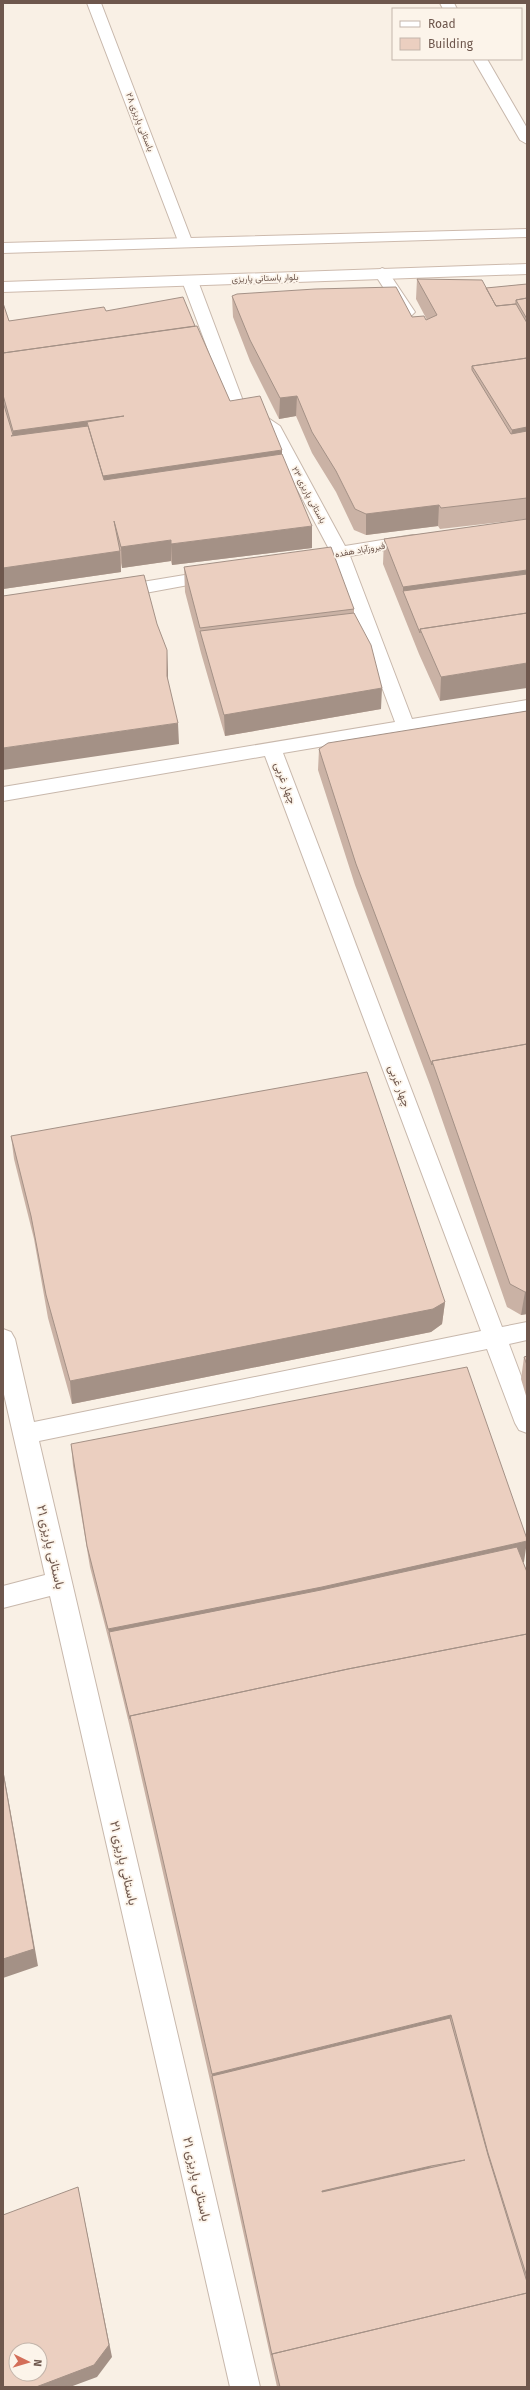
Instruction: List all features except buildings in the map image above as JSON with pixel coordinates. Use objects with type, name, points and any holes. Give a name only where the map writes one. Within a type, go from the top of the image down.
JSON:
[{"type":"street","name":"باستانی پاریزی ۲۸","points":[[94,3],[185,241]]},
{"type":"street","points":[[481,60],[527,140]]},
{"type":"street","points":[[511,112],[527,110]]},
{"type":"street","points":[[3,248],[185,241],[527,233]]},
{"type":"street","name":"بلوار باستانی پاریزی","points":[[3,287],[527,269]]},
{"type":"street","points":[[382,273],[415,325]]},
{"type":"street","name":"باستانی پاریزی ۲۳","points":[[190,281],[236,403],[274,429],[340,553],[406,727]]},
{"type":"street","name":"فیروزآباد هفده","points":[[285,563],[426,538]]},
{"type":"street","points":[[105,595],[230,572]]},
{"type":"street","points":[[3,794],[527,706]]},
{"type":"street","name":"چهار غربی","points":[[272,749],[527,1423]]},
{"type":"street","points":[[25,1434],[527,1331]]},
{"type":"street","name":"باستانی پاریزی ۲۱","points":[[3,1339],[245,2387]]},
{"type":"street","points":[[3,1597],[59,1582]]}]
